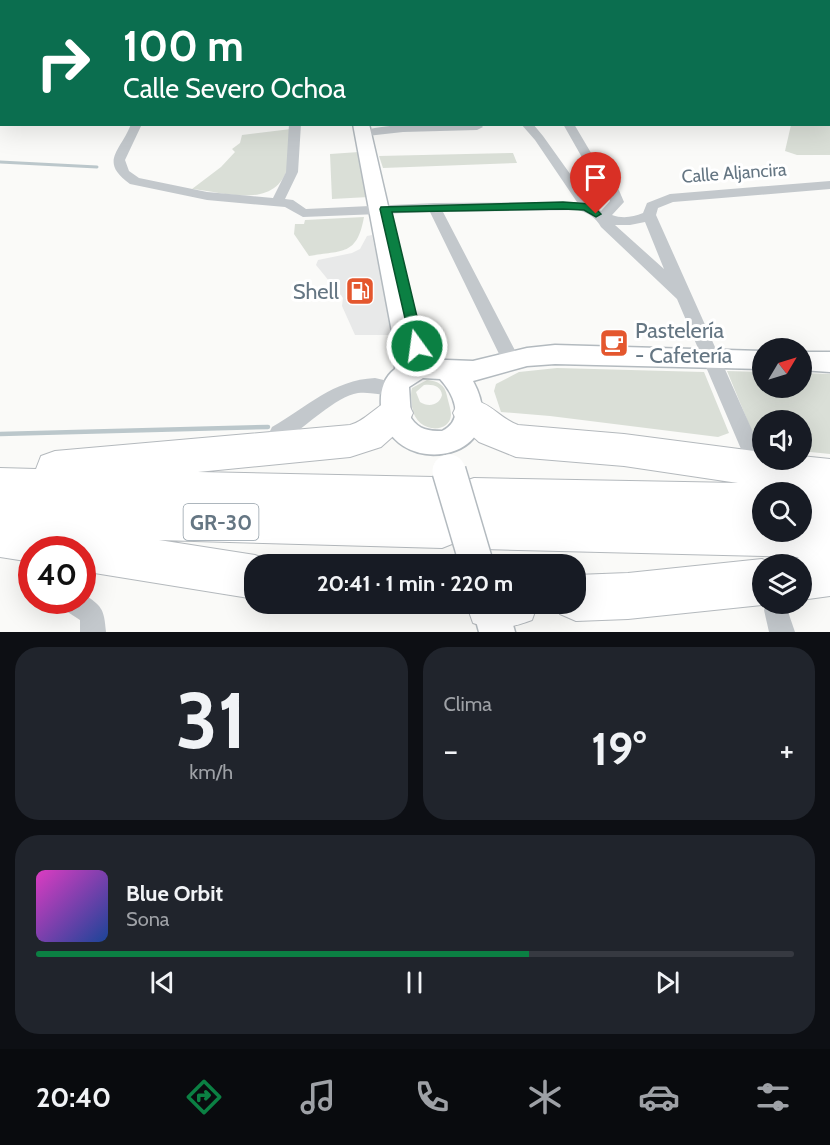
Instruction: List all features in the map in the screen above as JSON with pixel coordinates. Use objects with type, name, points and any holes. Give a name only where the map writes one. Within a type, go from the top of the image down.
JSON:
[{"type":"highway","points":[[0,469],[102,465],[350,441],[368,436],[416,383]]},
{"type":"highway","points":[[464,416],[516,441],[624,450],[752,468],[830,476]]},
{"type":"highway","name":"GR-30","points":[[0,486],[475,553],[752,504]]},
{"type":"highway","points":[[812,503],[830,504]]},
{"type":"highway","name":"GR-30","points":[[0,517],[475,553],[830,537]]},
{"type":"highway","points":[[0,537],[244,575]]},
{"type":"highway","points":[[812,583],[830,574]]},
{"type":"highway","points":[[586,598],[628,596],[752,599]]},
{"type":"street","points":[[136,126],[120,153],[120,164],[125,175],[135,181],[207,196],[288,203],[303,213],[434,207],[587,207]]},
{"type":"street","points":[[277,202],[292,172],[295,126]]},
{"type":"street","points":[[528,126],[587,207],[618,228],[684,296]]},
{"type":"street","points":[[569,126],[592,165],[609,181],[615,193],[616,206],[603,217]]},
{"type":"street","points":[[477,127],[403,129],[365,127],[416,383],[400,426],[407,435],[425,443],[443,444],[464,416],[486,370]]},
{"type":"street","name":"Calle Aljancira","points":[[648,221],[652,206],[670,198],[830,185]]},
{"type":"street","points":[[434,207],[511,360]]},
{"type":"street","points":[[618,228],[648,221],[684,296],[751,450]]},
{"type":"street","points":[[416,383],[486,370],[511,360],[560,355],[752,360]]},
{"type":"street","points":[[812,361],[830,362]]},
{"type":"street","points":[[279,433],[342,390],[369,385],[461,381],[475,553]]},
{"type":"street","points":[[425,443],[475,553]]},
{"type":"street","points":[[92,614],[93,632]]},
{"type":"shaded area","points":[[791,126],[830,126],[830,155],[797,155],[785,151]]},
{"type":"shaded area","points":[[291,129],[289,162],[283,177],[275,187],[264,193],[251,195],[192,189],[221,167],[235,152],[232,149],[240,143],[242,135]]},
{"type":"shaded area","points":[[359,152],[369,197],[332,199],[330,154]]},
{"type":"shaded area","points":[[513,153],[517,163],[383,168],[379,156]]},
{"type":"shaded area","points":[[364,217],[357,239],[347,249],[339,251],[309,256],[294,234],[295,224],[304,224],[305,220]]},
{"type":"shaded area","name":"Shell","points":[[372,235],[392,335],[355,335],[342,306],[343,298],[316,265],[318,260],[352,253],[360,249],[367,236]]},
{"type":"shaded area","points":[[557,368],[704,372],[729,433],[718,437],[501,412],[494,391],[496,384],[519,372]]},
{"type":"shaded area","points":[[727,371],[752,372],[752,398],[812,398],[812,373],[830,374],[830,454],[812,452],[812,410],[752,410],[752,431]]},
{"type":"shaded area","points":[[427,380],[437,382],[442,386],[446,392],[451,413],[445,426],[433,428],[420,422],[412,407],[412,388]],"holes":[[[427,385],[436,386],[442,395],[438,401],[426,405],[420,402],[416,392]]]},
{"type":"waterway","points":[[0,162],[97,167]]},
{"type":"waterway","points":[[0,434],[268,427]]},
{"type":"place","name":"Shell","points":[[360,291]]},
{"type":"place","name":"Pastelería - Cafetería","points":[[614,343]]},
{"type":"route","points":[[417,346],[385,209],[563,206],[587,207],[596,214]]}]
